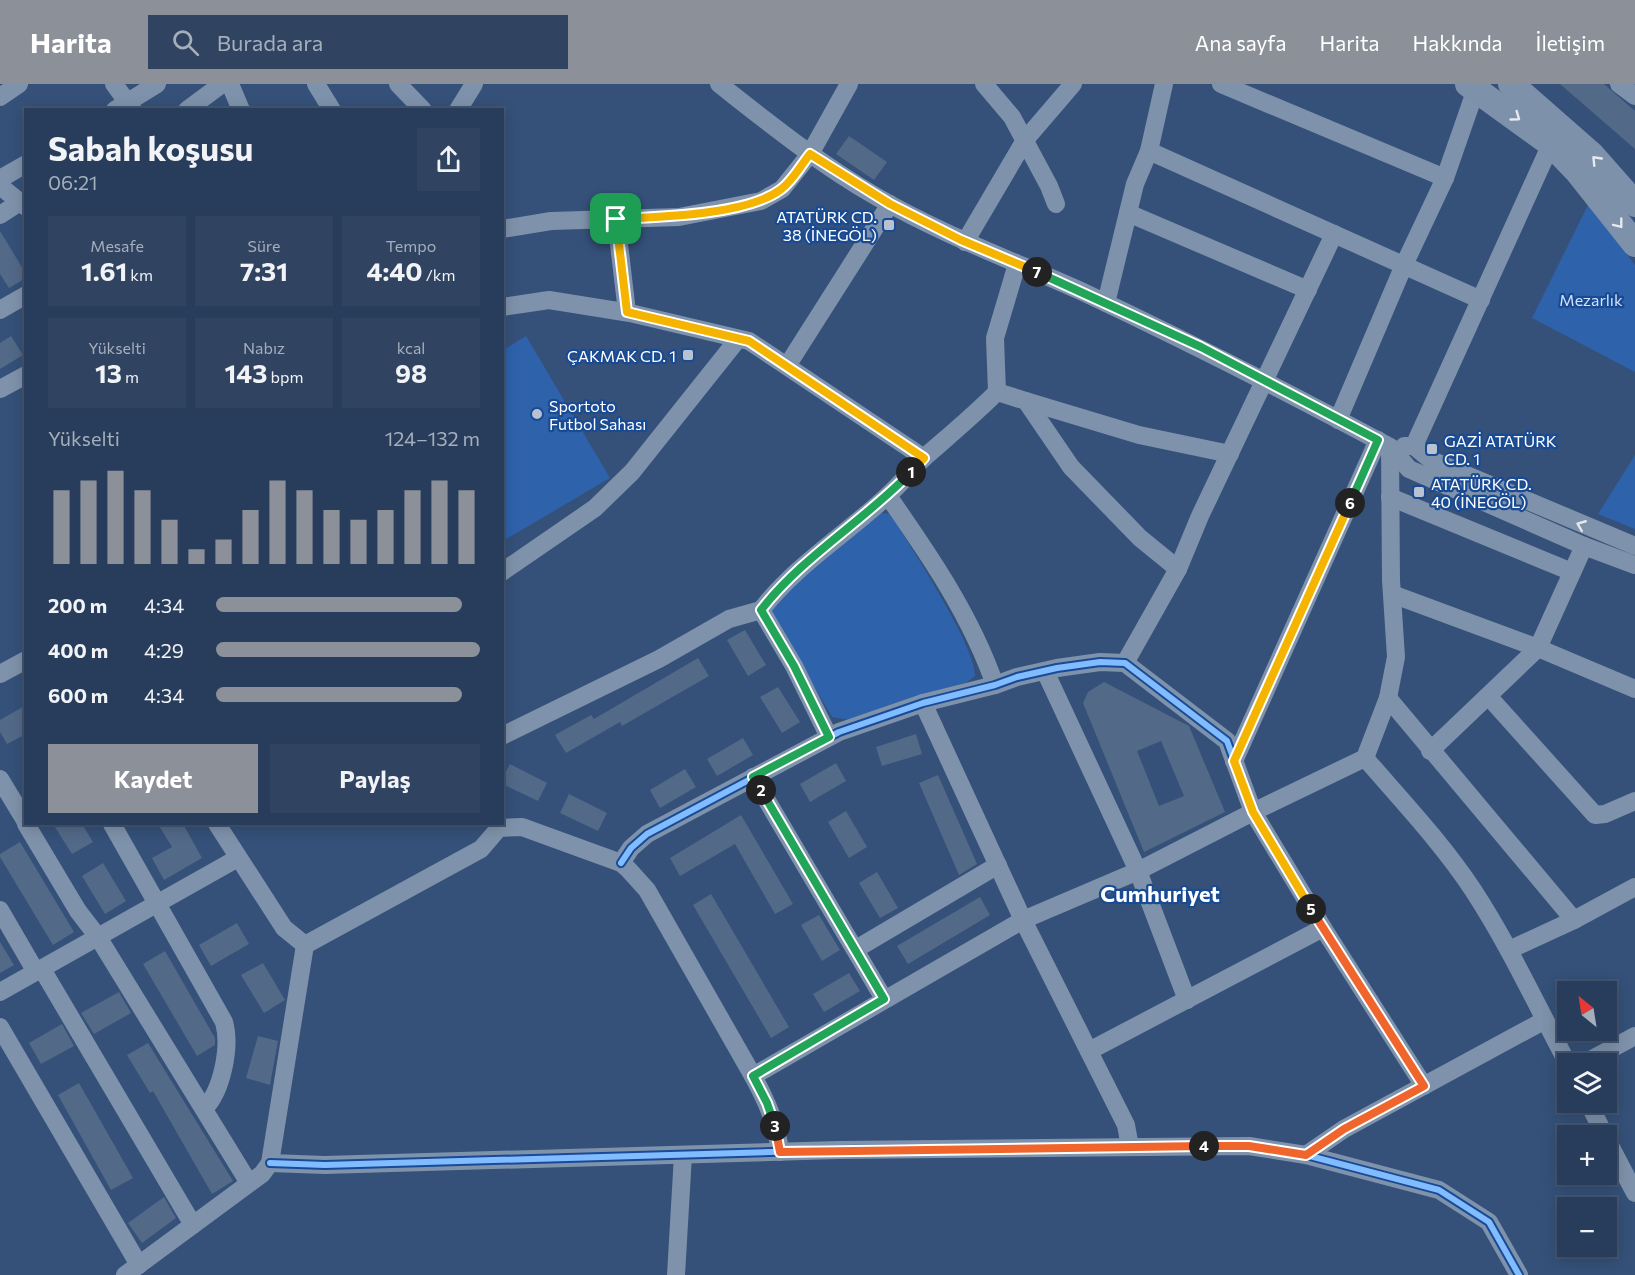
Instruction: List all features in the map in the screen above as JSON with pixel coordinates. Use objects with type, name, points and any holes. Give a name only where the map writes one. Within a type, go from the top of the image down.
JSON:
[{"type":"highway","points":[[1511,84],[1592,155],[1635,204]]},
{"type":"highway","points":[[1472,87],[1551,144],[1577,171],[1635,244]]},
{"type":"street","points":[[0,97],[19,84]]},
{"type":"street","points":[[114,84],[125,107],[157,84]]},
{"type":"street","points":[[190,108],[222,84]]},
{"type":"street","points":[[230,84],[240,108]]},
{"type":"street","points":[[316,84],[331,108]]},
{"type":"street","points":[[398,84],[421,108]]},
{"type":"street","points":[[459,108],[474,84]]},
{"type":"street","points":[[719,84],[810,154],[890,204],[965,242],[1201,347],[1384,444],[1409,469],[1584,546],[1635,565]]},
{"type":"street","points":[[504,229],[551,221],[679,217],[761,201],[782,189],[810,154],[849,84]]},
{"type":"street","points":[[984,84],[1012,117],[1056,204]]},
{"type":"street","points":[[965,242],[1025,140],[1073,84]]},
{"type":"street","points":[[1106,303],[1136,184],[1149,151],[1164,84]]},
{"type":"street","points":[[1221,84],[1445,178]]},
{"type":"street","points":[[1619,84],[1635,96]]},
{"type":"street","points":[[1338,420],[1404,265],[1445,178],[1472,87]]},
{"type":"street","points":[[1414,446],[1551,144]]},
{"type":"street","points":[[1149,151],[1481,300]]},
{"type":"street","points":[[0,179],[24,165]]},
{"type":"street","points":[[0,186],[23,205],[0,215]]},
{"type":"street","points":[[787,366],[890,204]]},
{"type":"street","points":[[1128,213],[1308,290]]},
{"type":"street","points":[[616,219],[627,312]]},
{"type":"street","points":[[1125,663],[1178,569],[1334,234]]},
{"type":"street","points":[[504,735],[660,659],[729,619],[761,610],[777,589],[888,496],[924,458],[957,431],[997,392],[995,338],[1017,264]]},
{"type":"street","points":[[0,310],[24,296]]},
{"type":"street","points":[[504,307],[549,300],[627,312],[749,341],[924,458]]},
{"type":"street","points":[[504,571],[595,508],[632,472],[738,339]]},
{"type":"street","points":[[0,389],[24,376]]},
{"type":"street","points":[[997,392],[1139,435],[1230,454]]},
{"type":"street","points":[[1026,401],[1071,467],[1140,538],[1178,569]]},
{"type":"street","points":[[1384,444],[1414,446],[1431,460],[1635,546]]},
{"type":"street","points":[[753,1076],[1023,920],[1138,871],[1365,758],[1388,698],[1396,657],[1390,497],[1384,444]]},
{"type":"street","points":[[1234,761],[1384,444]]},
{"type":"street","points":[[888,496],[934,561],[983,650],[995,685]]},
{"type":"street","points":[[1390,497],[1572,572]]},
{"type":"street","points":[[1430,751],[1538,648],[1584,546]]},
{"type":"street","points":[[1392,594],[1538,648],[1635,689]]},
{"type":"street","points":[[761,610],[794,666],[829,737]]},
{"type":"street","points":[[621,863],[631,848],[647,834],[829,737],[923,703],[1045,671],[1100,662],[1125,663],[1227,741],[1253,812],[1323,928],[1424,1086]]},
{"type":"street","points":[[0,674],[24,664]]},
{"type":"street","points":[[1045,671],[1138,871],[1187,1000]]},
{"type":"street","points":[[1489,697],[1595,815],[1605,814],[1635,801]]},
{"type":"street","points":[[1388,698],[1430,751],[1574,920]]},
{"type":"street","points":[[923,703],[1023,920],[1126,1125],[1130,1147]]},
{"type":"street","points":[[1365,758],[1433,838],[1472,889],[1509,951],[1562,1053]]},
{"type":"street","points":[[753,777],[884,999]]},
{"type":"street","points":[[0,779],[24,820]]},
{"type":"street","points":[[27,825],[78,911],[98,937],[249,1183]]},
{"type":"street","points":[[113,825],[227,1031],[226,1054],[213,1100],[204,1109]]},
{"type":"street","points":[[218,825],[284,928],[305,945]]},
{"type":"street","points":[[305,945],[481,849],[498,826],[522,827],[621,863],[647,890],[753,1076],[767,1103],[778,1133],[780,1152]]},
{"type":"street","points":[[0,992],[238,858]]},
{"type":"street","points":[[856,949],[998,865]]},
{"type":"street","points":[[1509,951],[1635,887]]},
{"type":"street","points":[[0,910],[193,1224]]},
{"type":"street","points":[[1089,1051],[1323,928]]},
{"type":"street","points":[[0,1027],[132,1270],[262,1174],[270,1163],[305,945]]},
{"type":"street","points":[[1306,1155],[1344,1129],[1545,1020]]},
{"type":"street","points":[[1603,1053],[1635,1036]]},
{"type":"street","points":[[270,1163],[325,1165],[780,1152],[1249,1146],[1306,1155],[1439,1190],[1489,1222],[1519,1275]]},
{"type":"street","points":[[676,1275],[684,1155]]},
{"type":"street","points":[[1617,1158],[1635,1193]]},
{"type":"green space","name":"Mezarlık","points":[[1589,203],[1635,265],[1635,372],[1532,318]]},
{"type":"green space","name":"Sportoto Futbol Sahası","points":[[526,336],[610,478],[504,540],[504,349]]},
{"type":"green space","points":[[1635,455],[1635,529],[1598,514]]},
{"type":"green space","points":[[873,512],[891,514],[954,620],[965,642],[975,676],[967,682],[855,721],[832,717],[772,614],[772,601]]},
{"type":"building","points":[[1560,84],[1604,84],[1635,111],[1635,149]]},
{"type":"building","points":[[849,136],[887,162],[874,180],[836,154]]},
{"type":"building","points":[[0,231],[24,271],[24,279],[9,288],[0,274]]},
{"type":"building","points":[[11,336],[23,355],[0,369],[0,343]]},
{"type":"building","points":[[745,630],[766,665],[748,676],[727,640]]},
{"type":"building","points":[[698,658],[709,676],[622,726],[620,722],[566,753],[555,735],[591,715],[594,719]]},
{"type":"building","points":[[1104,682],[1189,726],[1225,812],[1144,852],[1083,703],[1088,692]],"holes":[[[1161,741],[1184,796],[1159,806],[1137,751]]]},
{"type":"building","points":[[778,687],[800,722],[782,733],[760,697]]},
{"type":"building","points":[[24,706],[24,735],[7,744],[0,732],[0,720]]},
{"type":"building","points":[[916,734],[922,754],[882,766],[876,747]]},
{"type":"building","points":[[743,738],[753,755],[717,776],[707,759]]},
{"type":"building","points":[[836,763],[846,781],[810,802],[800,784]]},
{"type":"building","points":[[510,764],[547,783],[538,801],[504,785],[504,775]]},
{"type":"building","points":[[685,769],[696,787],[660,808],[650,790]]},
{"type":"building","points":[[938,775],[977,864],[959,875],[919,783]]},
{"type":"building","points":[[569,794],[607,813],[598,831],[560,813]]},
{"type":"building","points":[[846,811],[867,847],[849,858],[828,822]]},
{"type":"building","points":[[741,815],[793,904],[775,914],[735,844],[680,876],[670,858]]},
{"type":"building","points":[[54,825],[83,825],[93,842],[72,854]]},
{"type":"building","points":[[159,825],[184,825],[202,858],[164,880],[152,858],[172,847]]},
{"type":"building","points":[[20,842],[74,932],[53,945],[0,857],[0,854]]},
{"type":"building","points":[[103,863],[126,901],[105,914],[82,876]]},
{"type":"building","points":[[877,872],[898,908],[880,918],[859,883]]},
{"type":"building","points":[[711,894],[789,1027],[771,1038],[693,905]]},
{"type":"building","points":[[980,897],[990,915],[908,964],[897,946]]},
{"type":"building","points":[[819,915],[840,950],[822,961],[801,925]]},
{"type":"building","points":[[237,923],[249,944],[211,966],[199,945]]},
{"type":"building","points":[[0,942],[14,965],[0,973]]},
{"type":"building","points":[[165,951],[215,1038],[215,1045],[197,1056],[143,964]]},
{"type":"building","points":[[263,963],[285,1000],[264,1013],[241,975]]},
{"type":"building","points":[[849,973],[860,991],[824,1012],[813,994]]},
{"type":"building","points":[[119,992],[131,1013],[94,1034],[81,1013]]},
{"type":"building","points":[[62,1024],[74,1046],[41,1064],[29,1043]]},
{"type":"building","points":[[258,1036],[278,1041],[270,1085],[246,1078]]},
{"type":"building","points":[[148,1043],[233,1181],[212,1194],[153,1091],[150,1093],[127,1055]]},
{"type":"building","points":[[79,1083],[133,1178],[111,1190],[58,1095]]},
{"type":"building","points":[[164,1197],[176,1218],[142,1243],[128,1223]]},
{"type":"cycle path","points":[[621,863],[631,848],[647,834],[839,732],[923,703],[995,685],[1017,677],[1100,662],[1125,663],[1227,741],[1253,812],[1323,928],[1424,1086]]},
{"type":"cycle path","points":[[270,1163],[325,1165],[838,1150],[1249,1146],[1306,1155],[1439,1190],[1489,1222],[1519,1275]]},
{"type":"place","name":"ATATÜRK CD. 38 (İNEGÖL)","points":[[889,225]]},
{"type":"place","name":"ÇAKMAK CD. 1","points":[[688,355]]},
{"type":"place","name":"Sportoto Futbol Sahası","points":[[537,414]]},
{"type":"place","name":"GAZİ ATATÜRK CD. 1","points":[[1432,449]]},
{"type":"place","name":"ATATÜRK CD. 40 (İNEGÖL)","points":[[1419,492]]},
{"type":"district","name":"Cumhuriyet","points":[[1160,893]]},
{"type":"route","points":[[810,154],[877,197],[961,240],[1201,347],[1378,440],[1234,761],[1253,812],[1323,928],[1424,1086],[1344,1129],[1306,1155],[1249,1146],[780,1152],[778,1133],[767,1103],[753,1076],[884,999],[753,777],[829,737],[794,666],[761,610],[777,589],[888,496],[924,458],[749,341],[627,312],[616,219],[679,217],[761,201],[782,189],[810,154]]}]
